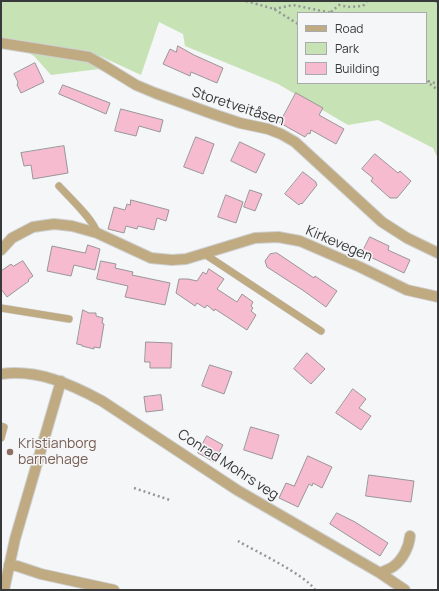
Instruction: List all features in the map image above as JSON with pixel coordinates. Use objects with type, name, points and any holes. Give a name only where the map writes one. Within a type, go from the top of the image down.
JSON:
[{"type":"street","points":[[1,43],[1,48]]},
{"type":"street","name":"Storetveitåsen","points":[[1,43],[88,57],[136,85],[155,93],[240,123],[268,129],[281,134],[295,142],[382,222],[407,238],[438,253]]},
{"type":"street","name":"Kirkevegen","points":[[1,250],[12,238],[33,227],[54,224],[72,226],[97,233],[151,258],[172,260],[186,259],[254,238],[278,236],[300,241],[360,267],[407,290],[438,297]]},
{"type":"street","name":"Conrad Mohrs veg","points":[[1,374],[22,372],[61,381],[102,401],[237,490],[380,573],[404,590]]},
{"type":"street","points":[[4,590],[15,539],[61,381]]},
{"type":"street","points":[[380,573],[393,566],[402,557],[409,543],[410,536]]},
{"type":"street","points":[[9,565],[17,566],[40,574],[114,590]]},
{"type":"lane","points":[[59,186],[91,221],[97,233]]},
{"type":"lane","points":[[203,253],[321,331]]},
{"type":"lane","points":[[1,308],[69,319]]},
{"type":"lane","points":[[1,426],[4,426],[1,438]]},
{"type":"path","points":[[246,1],[274,9],[297,23]]},
{"type":"path","points":[[332,12],[339,5],[348,7],[363,6],[367,1]]},
{"type":"path","points":[[274,9],[293,5],[326,12]]},
{"type":"path","points":[[427,80],[438,84]]},
{"type":"path","points":[[427,81],[438,90]]},
{"type":"path","points":[[134,488],[170,500]]},
{"type":"path","points":[[238,542],[287,568],[305,580],[315,590]]},
{"type":"green space","points":[[1,1],[438,1],[438,159],[433,148],[378,120],[348,125],[278,84],[185,46],[183,34],[159,22],[141,75],[100,56],[99,69],[51,75],[34,56],[1,37]]},
{"type":"building","points":[[178,46],[223,68],[217,83],[191,72],[190,76],[163,64],[170,49],[176,52]]},
{"type":"building","points":[[35,63],[44,82],[21,93],[14,74]]},
{"type":"building","points":[[63,85],[110,103],[106,114],[59,94]]},
{"type":"building","points":[[296,93],[323,108],[319,115],[344,129],[336,144],[311,130],[310,134],[308,133],[305,137],[280,123]]},
{"type":"building","points":[[121,109],[163,120],[160,132],[139,126],[136,136],[115,131]]},
{"type":"building","points":[[196,137],[214,144],[203,174],[184,167]]},
{"type":"building","points":[[240,142],[265,154],[256,173],[231,161]]},
{"type":"building","points":[[64,146],[68,173],[33,179],[31,165],[24,166],[21,153]]},
{"type":"building","points":[[375,154],[398,173],[400,171],[411,181],[397,198],[390,198],[371,181],[373,178],[362,169]]},
{"type":"building","points":[[303,172],[316,182],[317,185],[302,204],[301,203],[299,205],[285,194]]},
{"type":"building","points":[[250,190],[262,194],[255,211],[244,207]]},
{"type":"building","points":[[226,195],[243,202],[236,223],[218,217]]},
{"type":"building","points":[[131,200],[169,210],[166,221],[157,218],[154,230],[138,226],[137,229],[126,226],[124,233],[108,229],[114,207],[125,210],[127,204],[130,205]]},
{"type":"building","points":[[370,237],[389,246],[388,250],[410,260],[404,273],[362,253]]},
{"type":"building","points":[[88,245],[100,249],[95,270],[74,265],[71,276],[47,271],[52,246],[85,253]]},
{"type":"building","points":[[277,253],[314,278],[315,276],[337,291],[326,307],[267,267],[265,261],[270,254]]},
{"type":"building","points":[[23,261],[33,276],[28,280],[29,281],[7,297],[1,289],[1,271],[11,264],[13,266]]},
{"type":"building","points":[[101,261],[116,264],[115,268],[133,272],[132,275],[170,283],[165,305],[125,297],[128,286],[97,279]]},
{"type":"building","points":[[209,269],[224,279],[217,289],[237,302],[242,294],[253,302],[251,306],[253,308],[251,311],[256,315],[247,330],[215,309],[214,311],[207,305],[205,308],[197,303],[195,306],[176,293],[179,279],[197,281],[203,272],[206,274]]},
{"type":"building","points":[[83,310],[89,313],[96,313],[96,316],[103,318],[102,323],[104,324],[100,348],[94,347],[94,349],[77,344]]},
{"type":"building","points":[[146,342],[172,343],[171,368],[150,368],[150,362],[145,362]]},
{"type":"building","points":[[307,353],[325,369],[311,384],[294,369]]},
{"type":"building","points":[[210,365],[232,372],[224,394],[202,386]]},
{"type":"building","points":[[353,389],[366,399],[359,408],[371,416],[361,430],[336,413]]},
{"type":"building","points":[[161,395],[163,410],[146,412],[144,397]]},
{"type":"building","points":[[251,427],[279,435],[272,459],[244,450]]},
{"type":"building","points":[[207,436],[223,445],[214,462],[198,453]]},
{"type":"building","points":[[308,456],[332,467],[322,488],[313,483],[312,486],[309,484],[298,507],[279,498],[286,483],[294,486]]},
{"type":"building","points":[[369,475],[414,481],[411,502],[366,496]]},
{"type":"building","points":[[337,513],[355,522],[388,543],[380,556],[330,524]]},
{"type":"place","name":"Kristianborg barnehage","points":[[10,452]]}]
